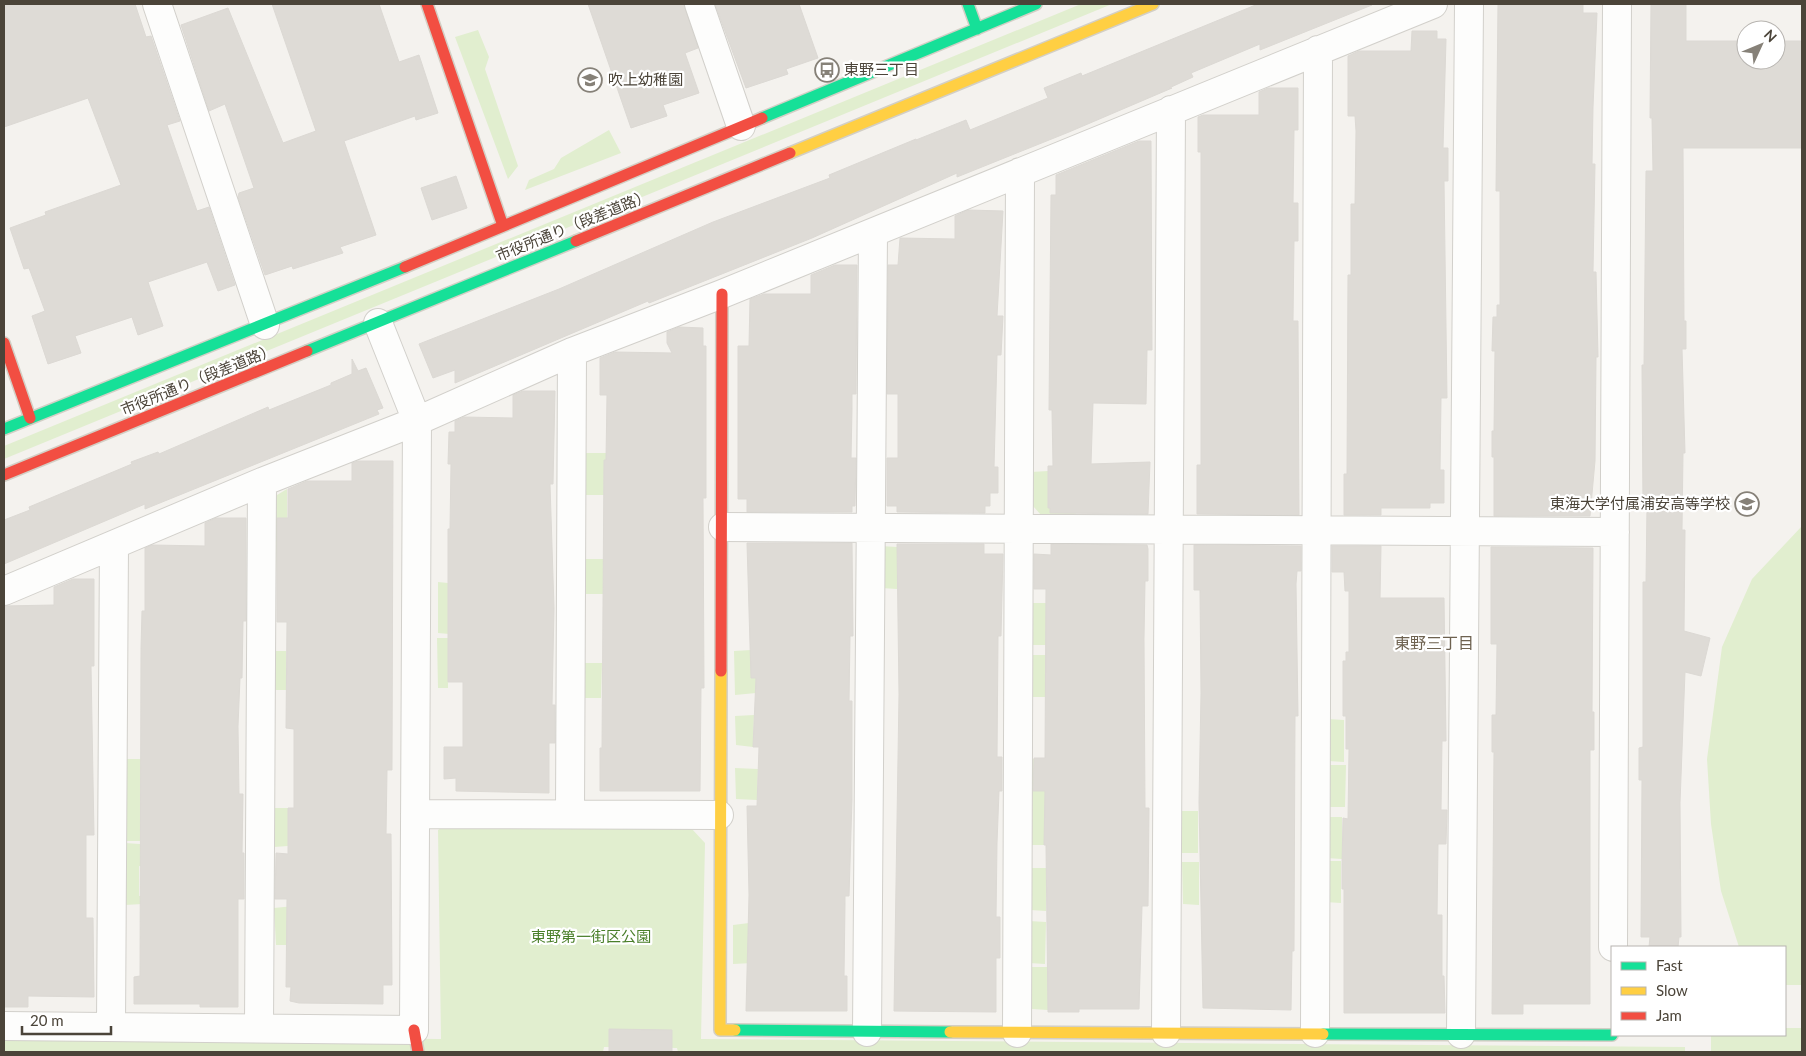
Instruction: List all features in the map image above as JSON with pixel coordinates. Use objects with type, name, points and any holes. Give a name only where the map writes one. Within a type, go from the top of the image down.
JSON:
[{"type":"street","points":[[157,4],[266,325]]},
{"type":"street","points":[[427,4],[503,226]]},
{"type":"street","points":[[699,4],[741,126]]},
{"type":"street","points":[[968,4],[976,29]]},
{"type":"street","name":"市役所通り（段差道路）","points":[[4,429],[266,325],[1036,4]]},
{"type":"street","name":"市役所通り（段差道路）","points":[[4,475],[1153,4]]},
{"type":"street","points":[[4,591],[262,482],[417,420],[572,352],[722,294],[1433,4]]},
{"type":"street","points":[[1461,1034],[1469,4]]},
{"type":"street","points":[[1613,946],[1617,4]]},
{"type":"street","points":[[1315,1033],[1318,50]]},
{"type":"street","points":[[1166,1033],[1170,110]]},
{"type":"street","points":[[1017,1033],[1020,172]]},
{"type":"street","points":[[867,1032],[869,528],[873,232]]},
{"type":"street","points":[[722,294],[723,527],[719,815],[720,1030],[1611,1035]]},
{"type":"street","points":[[4,1026],[259,1027],[416,1041],[417,420],[378,322]]},
{"type":"street","points":[[4,343],[30,418]]},
{"type":"street","points":[[570,813],[572,352]]},
{"type":"street","points":[[259,1027],[262,482]]},
{"type":"street","points":[[723,527],[1615,532]]},
{"type":"street","points":[[111,1026],[114,545]]},
{"type":"street","points":[[415,814],[570,813],[719,815]]},
{"type":"green space","points":[[1081,4],[1112,4],[4,459],[4,446]]},
{"type":"green space","points":[[478,30],[489,57],[485,69],[518,166],[508,179],[455,37]]},
{"type":"green space","points":[[609,130],[621,153],[525,190],[529,180],[554,169],[561,158]]},
{"type":"green space","points":[[586,453],[617,453],[617,460],[604,460],[604,495],[586,495]]},
{"type":"green space","points":[[1048,471],[1048,508],[1083,508],[1075,514],[1041,515],[1033,506],[1031,472]]},
{"type":"green space","points":[[287,489],[288,573],[277,573],[275,501],[277,495]]},
{"type":"green space","points":[[1802,526],[1802,985],[1786,985],[1786,946],[1739,946],[1721,891],[1711,824],[1707,759],[1722,647],[1752,579]]},
{"type":"green space","points":[[880,546],[897,547],[897,589],[881,588]]},
{"type":"green space","points":[[586,559],[604,559],[604,594],[586,594]]},
{"type":"green space","points":[[438,582],[448,583],[449,634],[438,633]]},
{"type":"green space","points":[[1029,603],[1046,603],[1046,645],[1030,645]]},
{"type":"green space","points":[[437,638],[448,638],[448,688],[438,688]]},
{"type":"green space","points":[[751,650],[751,678],[756,678],[756,693],[735,695],[734,651]]},
{"type":"green space","points":[[273,651],[286,651],[286,690],[272,690]]},
{"type":"green space","points":[[1030,655],[1047,655],[1047,697],[1030,697]]},
{"type":"green space","points":[[584,663],[602,663],[601,698],[584,698]]},
{"type":"green space","points":[[754,715],[753,747],[736,745],[735,716]]},
{"type":"green space","points":[[1328,719],[1344,720],[1344,762],[1328,761]]},
{"type":"green space","points":[[124,759],[141,759],[140,841],[123,841]]},
{"type":"green space","points":[[1032,759],[1047,759],[1044,845],[1031,845]]},
{"type":"green space","points":[[1329,765],[1346,765],[1345,807],[1329,807]]},
{"type":"green space","points":[[735,768],[758,769],[757,800],[736,799]]},
{"type":"green space","points":[[274,808],[288,808],[288,846],[274,847]]},
{"type":"green space","points":[[1181,811],[1198,811],[1198,853],[1182,853]]},
{"type":"green space","points":[[1325,817],[1342,817],[1342,859],[1326,858]]},
{"type":"green space","name":"東野第一街区公園","points":[[449,823],[691,828],[705,843],[701,1039],[1685,1047],[1685,1052],[678,1052],[677,1048],[604,1047],[603,1052],[4,1052],[4,1036],[441,1039],[438,830]]},
{"type":"green space","points":[[125,843],[154,845],[154,866],[139,866],[139,896],[159,896],[160,903],[125,905]]},
{"type":"green space","points":[[1324,861],[1341,861],[1341,903],[1325,902]]},
{"type":"green space","points":[[1182,862],[1199,862],[1199,905],[1183,904]]},
{"type":"green space","points":[[1029,868],[1046,868],[1046,911],[1030,910]]},
{"type":"green space","points":[[294,906],[287,945],[276,945],[274,908]]},
{"type":"green space","points":[[1029,921],[1046,922],[1045,964],[1029,963]]},
{"type":"green space","points":[[749,923],[753,963],[733,964],[733,925]]},
{"type":"green space","points":[[1031,967],[1048,967],[1048,1010],[1032,1009]]},
{"type":"green space","points":[[1786,1028],[1802,1028],[1802,1052],[1711,1052],[1711,1036],[1786,1036]]},
{"type":"building","points":[[4,4],[135,4],[146,37],[151,36],[180,121],[167,125],[197,211],[209,207],[235,285],[218,291],[207,262],[148,282],[163,326],[138,335],[132,317],[75,336],[81,353],[48,364],[32,316],[45,311],[29,268],[24,269],[10,228],[46,215],[45,212],[121,185],[88,98],[4,127]]},
{"type":"building","points":[[272,4],[379,4],[399,62],[419,55],[438,113],[416,120],[415,116],[344,141],[376,235],[340,247],[343,253],[293,269],[292,266],[265,275],[238,197],[239,193],[254,188],[225,104],[209,111],[181,25],[228,8],[283,143],[316,131]]},
{"type":"building","points":[[588,4],[684,4],[698,48],[685,53],[699,93],[663,105],[667,116],[631,128]]},
{"type":"building","points":[[715,4],[799,4],[818,58],[786,69],[788,74],[746,88]]},
{"type":"building","points":[[1258,4],[1372,5],[1260,50],[1260,44],[1191,73],[1193,77],[1169,88],[1172,88],[1069,132],[957,177],[957,173],[812,238],[649,303],[648,301],[455,383],[455,370],[433,378],[419,344],[559,289],[713,222],[830,178],[829,175],[916,139],[966,120],[970,130],[1048,98],[1044,88],[1081,73],[1082,76]]},
{"type":"building","points":[[1498,4],[1583,4],[1583,13],[1597,13],[1592,164],[1595,164],[1593,272],[1596,272],[1598,357],[1596,357],[1595,461],[1590,516],[1494,516],[1492,431],[1494,431],[1495,351],[1492,351],[1493,317],[1497,317],[1497,305],[1500,305],[1500,191],[1496,191]]},
{"type":"building","points":[[1651,4],[1686,4],[1686,41],[1736,41],[1736,70],[1786,70],[1786,41],[1802,41],[1802,148],[1683,148],[1684,321],[1686,321],[1686,349],[1682,349],[1685,453],[1683,453],[1682,530],[1685,530],[1684,631],[1710,638],[1701,676],[1685,672],[1680,803],[1681,937],[1679,937],[1678,946],[1649,946],[1650,937],[1641,937],[1642,780],[1639,780],[1639,748],[1643,747],[1643,582],[1646,582],[1647,506],[1643,506],[1642,365],[1644,365],[1646,171],[1653,171],[1652,118],[1650,118]]},
{"type":"building","points":[[1412,31],[1437,31],[1437,39],[1446,39],[1443,148],[1448,148],[1448,181],[1444,181],[1447,398],[1441,398],[1440,470],[1444,470],[1444,503],[1430,503],[1430,508],[1381,508],[1381,515],[1344,515],[1344,474],[1347,474],[1348,275],[1351,275],[1351,204],[1355,204],[1356,131],[1355,116],[1348,116],[1348,56],[1359,51],[1411,51]]},
{"type":"building","points":[[1268,88],[1298,88],[1298,130],[1294,130],[1293,203],[1298,203],[1298,241],[1294,241],[1293,321],[1298,321],[1299,515],[1197,514],[1197,465],[1201,465],[1201,152],[1198,152],[1198,117],[1203,115],[1259,115],[1259,92]]},
{"type":"building","points":[[1139,141],[1151,141],[1152,350],[1147,350],[1146,404],[1093,403],[1091,464],[1150,462],[1148,514],[1050,513],[1050,508],[1048,508],[1048,466],[1053,466],[1052,410],[1049,410],[1051,195],[1056,195],[1056,175]]},
{"type":"building","points":[[456,176],[467,208],[432,220],[421,188]]},
{"type":"building","points":[[968,210],[1003,211],[997,316],[1003,316],[1001,355],[997,355],[994,467],[998,467],[998,493],[990,493],[990,506],[985,506],[985,513],[897,512],[897,506],[887,506],[887,458],[898,458],[898,394],[887,394],[888,265],[898,265],[900,238],[955,239],[955,216]]},
{"type":"building","points":[[835,265],[857,265],[856,394],[852,394],[851,458],[856,458],[855,506],[852,506],[852,512],[747,512],[747,499],[738,499],[738,346],[749,346],[750,299],[764,294],[811,294],[811,275]]},
{"type":"building","points":[[679,327],[703,328],[703,346],[706,346],[706,498],[703,498],[704,688],[701,688],[700,791],[600,791],[604,460],[606,460],[607,395],[600,395],[600,358],[615,352],[672,353],[667,343],[667,332]]},
{"type":"building","points":[[352,359],[358,371],[366,368],[383,408],[377,410],[379,414],[145,509],[145,504],[4,564],[4,520],[30,510],[29,507],[132,464],[131,462],[158,452],[159,454],[268,407],[269,410],[331,385],[331,383],[352,374]]},
{"type":"building","points":[[523,391],[555,391],[553,484],[550,484],[554,608],[552,705],[555,705],[555,743],[549,743],[549,793],[456,791],[456,778],[444,779],[444,747],[463,747],[463,682],[448,682],[448,529],[450,529],[451,464],[448,464],[449,432],[455,432],[455,421],[464,417],[513,418],[513,395]]},
{"type":"building","points":[[358,461],[393,461],[392,770],[387,770],[386,834],[391,834],[392,985],[383,985],[383,1004],[299,1003],[290,1001],[291,987],[286,987],[287,899],[275,899],[276,853],[288,854],[288,808],[294,808],[294,729],[286,728],[287,622],[277,622],[277,518],[288,518],[288,489],[307,481],[352,481],[352,463]]},
{"type":"building","points":[[216,518],[246,518],[246,621],[243,621],[242,678],[240,678],[238,726],[239,794],[243,794],[242,853],[244,853],[244,899],[238,899],[238,1007],[200,1007],[200,1004],[134,1004],[134,977],[140,976],[141,649],[142,611],[145,611],[145,548],[152,545],[205,546],[205,523]]},
{"type":"building","points":[[747,543],[852,543],[853,636],[850,636],[849,701],[852,701],[852,799],[849,896],[845,896],[844,976],[847,976],[847,1011],[746,1011],[749,895],[747,806],[757,806],[759,747],[753,747],[756,678],[751,678]]},
{"type":"building","points":[[897,544],[984,544],[984,554],[1003,554],[1001,636],[998,636],[997,757],[1002,757],[1002,791],[999,791],[997,843],[996,917],[1000,917],[1000,958],[996,958],[996,1012],[894,1011],[899,694]]},
{"type":"building","points":[[1051,544],[1147,545],[1148,549],[1148,581],[1145,581],[1144,638],[1145,808],[1149,808],[1148,906],[1142,906],[1139,1009],[1079,1009],[1079,1012],[1048,1012],[1046,845],[1044,845],[1045,791],[1033,791],[1034,758],[1045,758],[1046,589],[1034,589],[1034,554],[1051,555]]},
{"type":"building","points":[[1194,545],[1301,546],[1301,571],[1297,571],[1296,584],[1298,716],[1295,716],[1294,951],[1292,951],[1291,1010],[1203,1008],[1199,802],[1200,590],[1194,590]]},
{"type":"building","points":[[1332,546],[1381,546],[1380,598],[1444,598],[1446,741],[1442,741],[1441,810],[1447,810],[1446,844],[1438,844],[1437,915],[1442,915],[1442,976],[1444,976],[1445,1013],[1344,1013],[1344,889],[1342,889],[1342,865],[1343,818],[1348,819],[1349,749],[1346,749],[1346,716],[1343,716],[1343,661],[1346,661],[1346,652],[1349,652],[1349,591],[1345,591],[1344,572],[1332,572]]},
{"type":"building","points":[[1491,547],[1593,548],[1592,712],[1594,712],[1594,750],[1590,750],[1590,1004],[1523,1004],[1523,1014],[1492,1014],[1494,752],[1492,752],[1492,715],[1496,715],[1497,644],[1491,644]]},
{"type":"building","points":[[73,579],[94,579],[94,666],[91,666],[94,835],[86,835],[86,918],[93,918],[94,997],[28,996],[28,1007],[4,1007],[4,606],[54,605],[54,587]]},
{"type":"building","points":[[609,1029],[672,1030],[672,1052],[609,1052]]},
{"type":"traffic: fast","points":[[968,4],[977,29]]},
{"type":"traffic: fast","points":[[762,118],[1036,4]]},
{"type":"traffic: fast","points":[[307,351],[576,241]]},
{"type":"traffic: fast","points":[[4,429],[405,267]]},
{"type":"traffic: fast","points":[[735,1030],[950,1032]]},
{"type":"traffic: fast","points":[[1323,1034],[1611,1035]]},
{"type":"traffic: slow","points":[[790,153],[1153,4]]},
{"type":"traffic: slow","points":[[721,671],[720,1030],[735,1030]]},
{"type":"traffic: slow","points":[[950,1032],[1323,1034]]},
{"type":"traffic: jam","points":[[427,4],[503,226]]},
{"type":"traffic: jam","points":[[405,267],[762,118]]},
{"type":"traffic: jam","points":[[576,241],[790,153]]},
{"type":"traffic: jam","points":[[721,671],[722,294]]},
{"type":"traffic: jam","points":[[4,343],[30,418]]},
{"type":"traffic: jam","points":[[4,475],[307,351]]},
{"type":"traffic: jam","points":[[414,1030],[418,1052]]},
{"type":"place","name":"東野三丁目","points":[[827,70]]},
{"type":"place","name":"吹上幼稚園","points":[[590,80]]},
{"type":"place","name":"東海大学付属浦安高等学校","points":[[1747,504]]},
{"type":"district","name":"東野三丁目","points":[[1434,643]]}]
